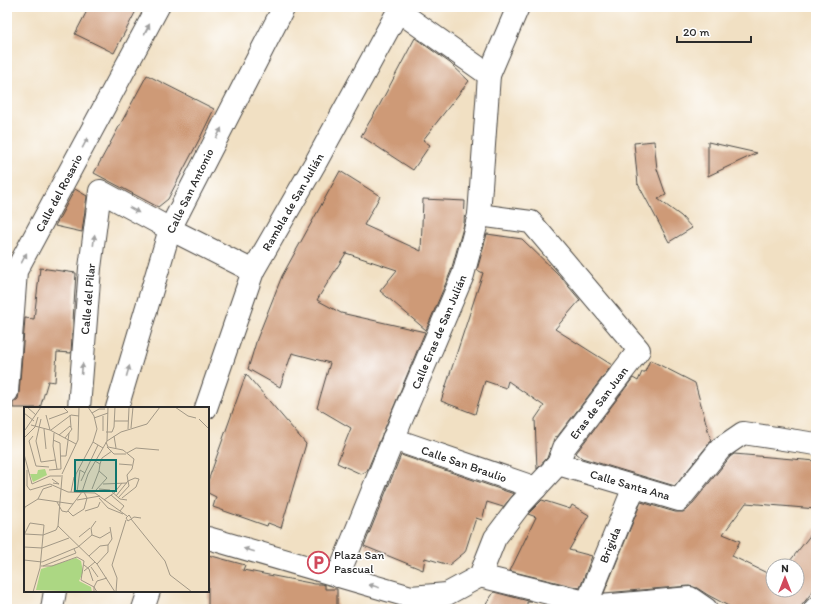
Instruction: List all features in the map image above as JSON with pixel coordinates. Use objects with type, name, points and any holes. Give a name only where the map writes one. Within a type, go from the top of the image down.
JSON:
[{"type":"street","name":"Calle del Rosario","points":[[7,392],[11,296],[16,271],[158,7]]},
{"type":"street","name":"Calle San Antonio","points":[[117,407],[170,229],[284,7]]},
{"type":"street","name":"Calle Eras de San Julián","points":[[338,576],[393,440],[463,275],[480,215],[489,75],[518,7]]},
{"type":"street","points":[[396,10],[489,75]]},
{"type":"street","name":"Rambla de San Julián","points":[[206,407],[253,271],[317,160],[396,10]]},
{"type":"street","name":"Calle del Pilar","points":[[79,407],[90,268],[100,191],[170,229]]},
{"type":"street","name":"Eras de San Juan","points":[[480,215],[530,222],[640,350],[564,448],[558,464],[520,505],[496,538],[480,576]]},
{"type":"street","points":[[170,229],[253,271]]},
{"type":"street","name":"Calle Santa Ana","points":[[558,464],[679,500],[721,448],[743,432],[816,444]]},
{"type":"street","name":"Calle San Braulio","points":[[393,440],[536,488]]},
{"type":"street","name":"Brigida","points":[[587,603],[634,486]]},
{"type":"street","points":[[209,538],[338,576],[408,603],[447,594],[480,576],[601,606],[690,598],[706,609]]},
{"type":"street","points":[[52,609],[55,592]]},
{"type":"street","points":[[143,609],[149,592]]},
{"type":"building","points":[[89,7],[138,7],[114,53],[75,34]]},
{"type":"building","points":[[415,38],[450,63],[469,81],[423,140],[430,145],[413,170],[361,136],[379,106]]},
{"type":"building","points":[[147,75],[214,109],[168,199],[158,207],[94,173]]},
{"type":"building","points":[[654,141],[657,169],[666,195],[658,199],[681,216],[692,228],[669,242],[638,185],[634,143]]},
{"type":"building","points":[[708,142],[757,153],[708,176]]},
{"type":"building","points":[[340,171],[380,196],[364,225],[421,251],[423,199],[465,201],[464,224],[451,271],[426,330],[380,291],[397,270],[346,253],[317,300],[341,313],[425,332],[367,471],[361,474],[337,463],[351,428],[317,408],[330,363],[292,353],[280,387],[248,369],[257,339],[282,276]]},
{"type":"building","points":[[75,189],[87,196],[82,232],[55,226]]},
{"type":"building","points":[[487,234],[522,239],[558,274],[580,300],[555,329],[612,365],[557,437],[555,436],[547,458],[537,469],[535,419],[544,406],[508,381],[506,388],[485,381],[475,414],[441,401],[483,273],[477,270]]},
{"type":"building","points":[[40,268],[76,273],[71,353],[57,352],[55,382],[48,381],[40,407],[13,408],[13,403],[18,399],[19,393],[25,318],[34,319]]},
{"type":"building","points":[[650,360],[695,383],[711,441],[675,486],[582,458],[576,453],[633,378],[638,381],[642,372],[645,372]]},
{"type":"building","points":[[246,374],[306,444],[281,528],[268,523],[267,526],[213,507],[216,497],[209,494],[209,478]]},
{"type":"building","points":[[734,454],[816,461],[816,509],[746,503],[723,534],[740,541],[732,556],[765,572],[765,598],[805,598],[805,558],[792,558],[816,528],[816,587],[799,609],[734,609],[697,588],[689,586],[604,593],[641,502],[675,512],[683,512],[689,508]]},
{"type":"building","points":[[401,455],[514,494],[503,507],[487,502],[482,520],[476,518],[465,552],[449,565],[425,558],[423,570],[364,546]]},
{"type":"building","points":[[542,500],[570,509],[572,505],[589,515],[569,550],[592,556],[580,588],[510,571],[536,517],[528,514]]},
{"type":"building","points":[[209,555],[245,565],[243,570],[321,584],[325,585],[325,589],[337,589],[337,609],[208,609]]},
{"type":"building","points":[[494,592],[532,602],[527,602],[527,609],[483,609]]},
{"type":"place","name":"Plaza San Pascual","points":[[319,562]]}]
